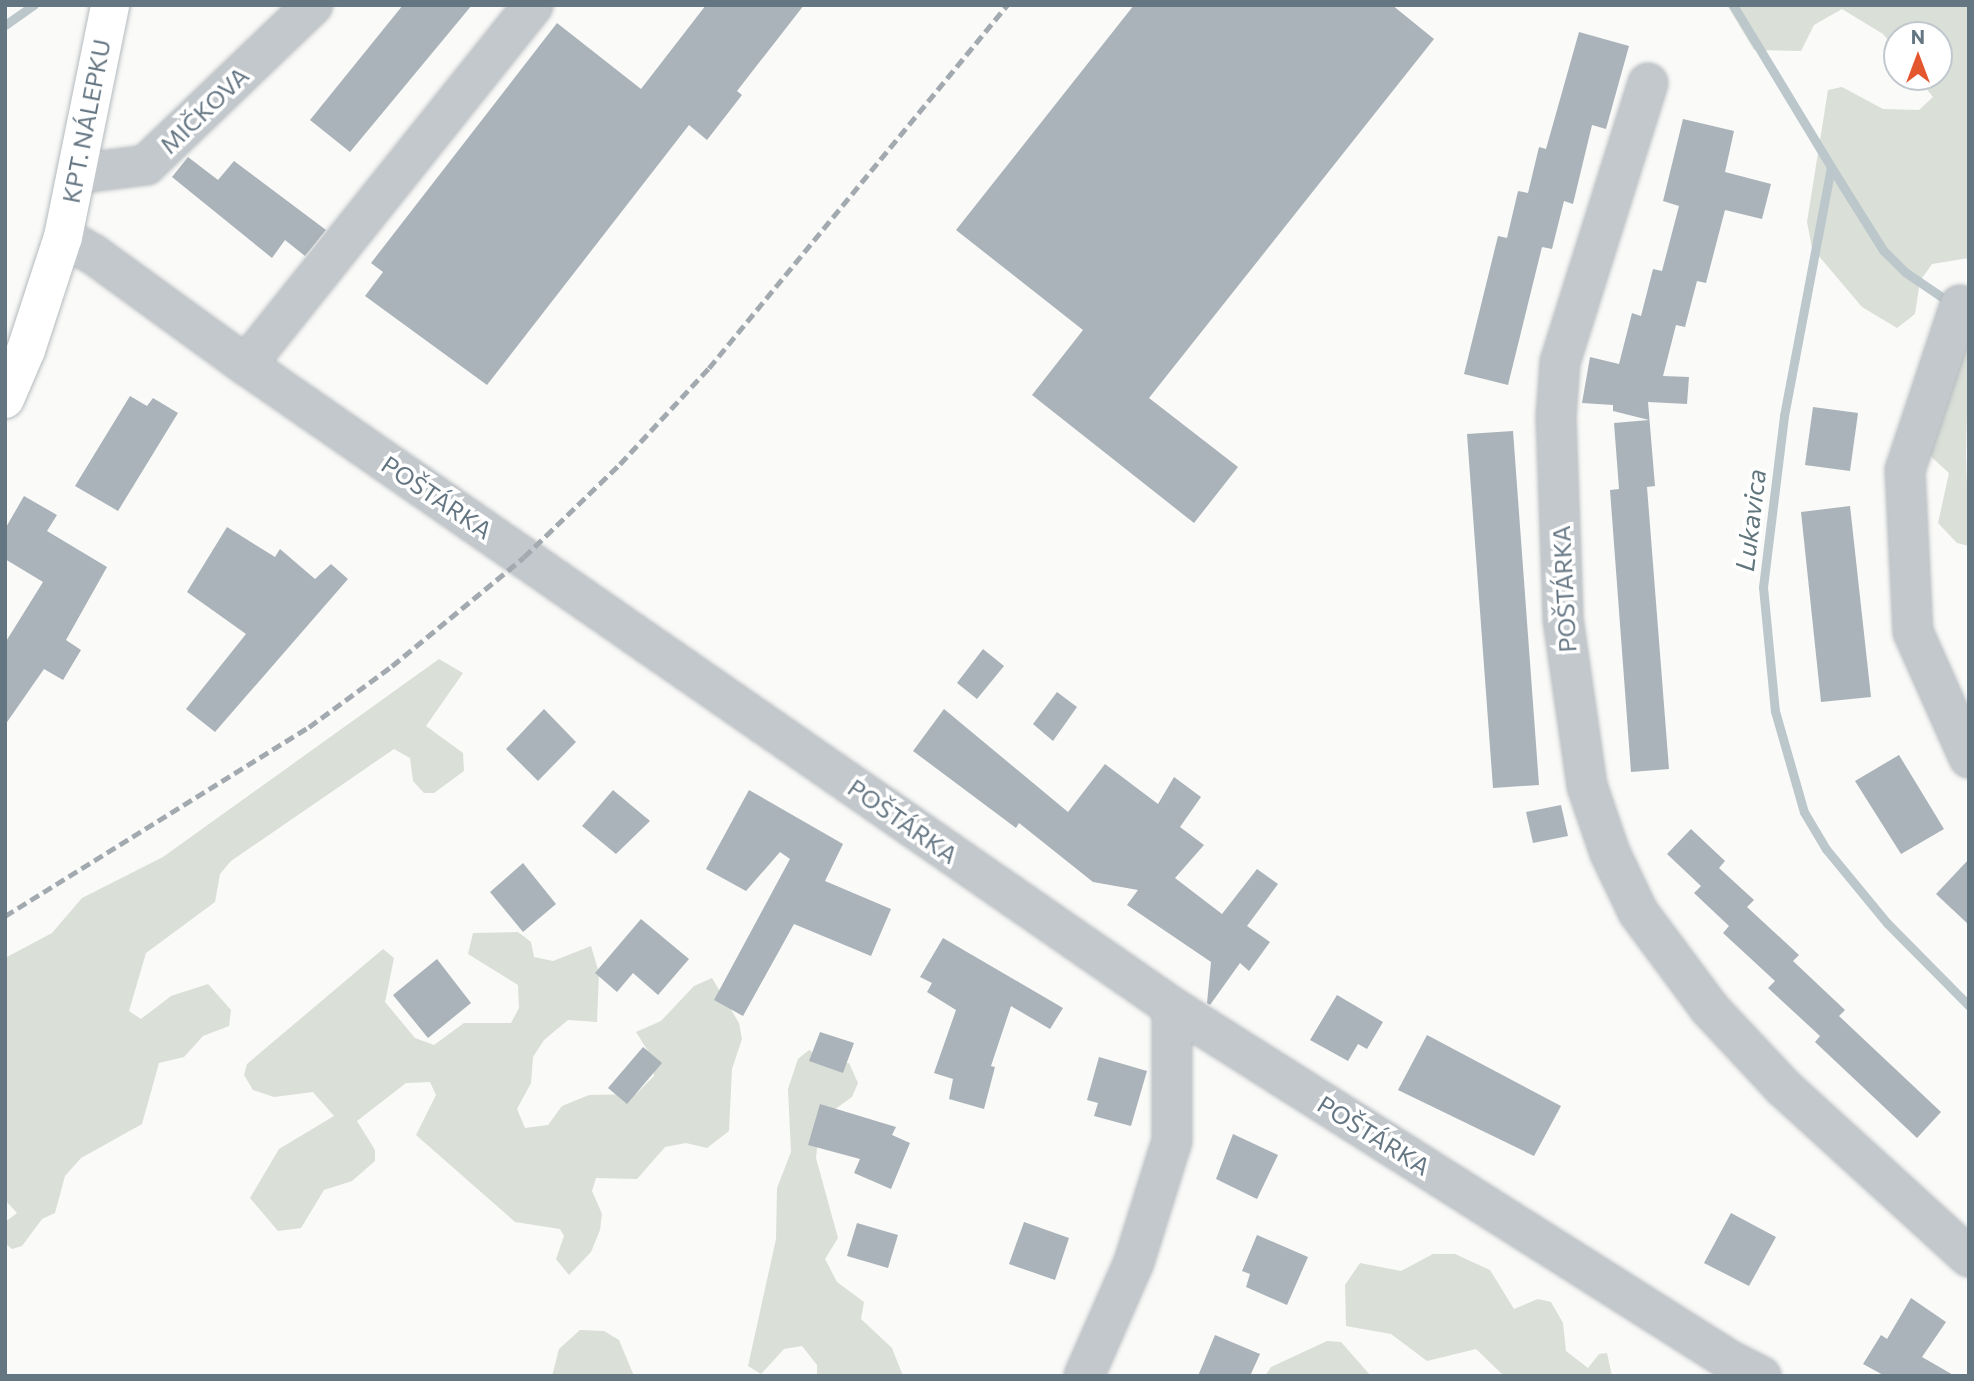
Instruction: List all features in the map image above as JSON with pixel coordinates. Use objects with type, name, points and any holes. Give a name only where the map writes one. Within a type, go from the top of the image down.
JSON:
[{"type":"main road","name":"KPT. NÁLEPKU","points":[[63,237],[110,5]]},
{"type":"main road","points":[[5,398],[26,350],[63,237]]},
{"type":"street","name":"MIČKOVA","points":[[76,174],[146,165],[313,5]]},
{"type":"street","points":[[246,365],[533,5]]},
{"type":"street","name":"POŠTÁRKA","points":[[1648,83],[1560,362],[1556,416],[1563,620],[1587,786],[1610,853],[1638,912],[1710,1009],[1783,1087],[1969,1257]]},
{"type":"street","name":"POŠTÁRKA","points":[[63,237],[93,254],[246,365],[1172,1007],[1729,1360],[1761,1376]]},
{"type":"street","points":[[1960,305],[1905,470],[1913,632],[1969,758]]},
{"type":"street","points":[[1084,1376],[1134,1262],[1172,1140],[1172,1007]]},
{"type":"shaded area","points":[[1727,5],[1969,5],[1969,258],[1932,264],[1920,281],[1915,314],[1897,328],[1862,307],[1812,248],[1807,222],[1828,90],[1842,87],[1883,109],[1919,110],[1933,97],[1928,91],[1953,91],[1953,21],[1883,21],[1883,34],[1842,9],[1814,25],[1801,51],[1754,50]]},
{"type":"shaded area","points":[[1969,321],[1966,456],[1969,546],[1957,543],[1938,523],[1949,473],[1926,452]]},
{"type":"shaded area","points":[[439,659],[463,673],[426,726],[463,753],[464,771],[434,793],[424,793],[413,781],[410,758],[394,749],[231,861],[220,874],[215,902],[146,953],[129,1011],[141,1019],[171,996],[208,984],[231,1010],[229,1026],[203,1036],[184,1057],[159,1063],[142,1124],[81,1158],[65,1176],[55,1213],[42,1219],[22,1246],[12,1249],[5,1243],[5,1222],[17,1213],[5,1200],[5,958],[52,933],[82,898],[163,857]]},
{"type":"shaded area","points":[[518,932],[531,942],[534,957],[553,961],[591,946],[599,973],[597,1022],[568,1020],[544,1040],[533,1057],[531,1083],[517,1109],[525,1128],[548,1125],[562,1106],[589,1095],[636,1094],[654,1076],[651,1056],[636,1032],[661,1021],[694,986],[712,978],[739,1023],[742,1039],[732,1069],[729,1131],[707,1148],[686,1143],[665,1147],[637,1179],[596,1178],[592,1191],[602,1214],[600,1230],[591,1252],[569,1275],[556,1259],[564,1236],[560,1229],[515,1222],[416,1135],[436,1095],[430,1082],[406,1083],[357,1121],[375,1150],[375,1161],[352,1181],[324,1190],[301,1228],[278,1231],[250,1198],[279,1149],[334,1116],[313,1092],[274,1097],[253,1090],[244,1075],[247,1064],[383,949],[394,958],[385,1002],[415,1038],[434,1045],[464,1023],[511,1023],[519,1008],[518,985],[468,954],[473,933]]},
{"type":"shaded area","points":[[809,1050],[834,1064],[849,1063],[858,1083],[852,1097],[820,1120],[816,1158],[838,1238],[825,1259],[837,1282],[864,1302],[861,1319],[892,1348],[903,1376],[817,1376],[817,1365],[802,1346],[784,1349],[761,1374],[748,1366],[776,1239],[777,1188],[791,1152],[788,1089],[798,1059]]},
{"type":"shaded area","points":[[1433,1254],[1455,1254],[1490,1270],[1514,1309],[1538,1299],[1551,1302],[1563,1323],[1566,1351],[1588,1368],[1599,1354],[1607,1353],[1612,1376],[1504,1376],[1476,1349],[1427,1361],[1391,1334],[1346,1326],[1345,1285],[1360,1263],[1401,1271]]},
{"type":"shaded area","points":[[580,1330],[604,1331],[619,1340],[634,1376],[552,1376],[559,1349]]},
{"type":"shaded area","points":[[1327,1341],[1341,1342],[1371,1376],[1265,1376],[1271,1367]]},
{"type":"building","points":[[403,5],[472,5],[350,152],[310,120]]},
{"type":"building","points":[[706,5],[804,5],[737,91],[742,95],[707,140],[689,125],[487,385],[365,296],[383,272],[371,263],[557,23],[641,89]]},
{"type":"building","points":[[1134,5],[1392,5],[1434,39],[1149,398],[1238,467],[1194,523],[1032,395],[1083,330],[956,230]]},
{"type":"building","points":[[1579,32],[1629,46],[1606,129],[1592,125],[1573,204],[1564,201],[1552,249],[1542,247],[1508,385],[1464,374],[1498,236],[1507,238],[1518,191],[1528,193],[1539,147],[1546,149]]},
{"type":"building","points":[[1683,119],[1734,131],[1725,172],[1771,184],[1762,219],[1725,210],[1706,283],[1697,281],[1685,327],[1676,325],[1663,376],[1689,377],[1687,404],[1648,402],[1655,486],[1647,487],[1669,769],[1631,772],[1610,490],[1619,489],[1614,423],[1649,420],[1613,411],[1613,405],[1582,403],[1590,357],[1619,364],[1632,313],[1641,316],[1653,269],[1662,271],[1679,206],[1663,201]]},
{"type":"building","points":[[188,157],[218,180],[234,161],[326,230],[305,256],[285,240],[272,258],[172,177]]},
{"type":"building","points":[[130,396],[147,406],[153,398],[178,413],[118,511],[75,486]]},
{"type":"building","points":[[1813,407],[1858,413],[1850,471],[1805,465]]},
{"type":"building","points":[[1513,431],[1539,785],[1493,788],[1467,434]]},
{"type":"building","points":[[24,496],[57,515],[47,531],[107,567],[66,640],[81,650],[63,680],[44,669],[5,725],[5,643],[43,582],[5,559],[5,529]]},
{"type":"building","points":[[1850,506],[1871,697],[1821,702],[1801,512]]},
{"type":"building","points":[[227,527],[275,557],[280,549],[315,579],[331,564],[348,579],[215,732],[186,709],[246,634],[187,592]]},
{"type":"building","points":[[983,649],[1004,666],[977,699],[957,683]]},
{"type":"building","points":[[1057,692],[1077,707],[1053,741],[1033,724]]},
{"type":"building","points":[[544,709],[576,742],[538,781],[506,749]]},
{"type":"building","points":[[944,709],[1068,812],[1105,764],[1158,804],[1174,777],[1201,797],[1180,827],[1204,845],[1175,878],[1222,914],[1257,869],[1278,884],[1247,926],[1270,942],[1249,971],[1240,963],[1210,1005],[1207,1003],[1211,962],[1127,905],[1138,890],[1093,882],[1019,823],[1016,828],[913,751]]},
{"type":"building","points":[[1899,755],[1944,829],[1901,854],[1855,781]]},
{"type":"building","points":[[613,790],[650,821],[616,854],[582,826]]},
{"type":"building","points":[[749,790],[843,844],[825,881],[891,909],[871,956],[794,924],[743,1016],[714,1000],[790,859],[780,852],[746,891],[706,869]]},
{"type":"building","points":[[1561,805],[1568,836],[1533,843],[1526,812]]},
{"type":"building","points":[[1691,829],[1725,861],[1719,868],[1754,900],[1747,907],[1799,955],[1793,961],[1845,1010],[1839,1016],[1941,1112],[1917,1138],[1815,1042],[1820,1036],[1768,988],[1775,981],[1723,933],[1729,926],[1694,893],[1701,886],[1667,854]]},
{"type":"building","points":[[1969,859],[1969,925],[1936,894]]},
{"type":"building","points":[[523,863],[556,904],[523,932],[490,892]]},
{"type":"building","points":[[641,919],[689,959],[658,995],[633,973],[617,992],[595,973]]},
{"type":"building","points":[[943,938],[1063,1008],[1050,1029],[1011,1006],[991,1066],[995,1067],[984,1109],[949,1099],[953,1079],[934,1073],[956,1010],[927,992],[932,983],[920,977]]},
{"type":"building","points":[[437,959],[471,1003],[428,1038],[393,995]]},
{"type":"building","points":[[1337,995],[1383,1022],[1367,1049],[1358,1044],[1348,1061],[1310,1040]]},
{"type":"building","points":[[820,1032],[854,1043],[843,1073],[809,1061]]},
{"type":"building","points":[[1427,1035],[1561,1106],[1534,1156],[1398,1090]]},
{"type":"building","points":[[643,1047],[662,1063],[627,1104],[608,1088]]},
{"type":"building","points":[[1099,1057],[1147,1071],[1131,1126],[1094,1116],[1098,1103],[1087,1100]]},
{"type":"building","points":[[820,1104],[896,1127],[892,1135],[910,1143],[891,1189],[854,1173],[860,1159],[808,1145]]},
{"type":"building","points":[[1233,1134],[1278,1155],[1257,1199],[1216,1179]]},
{"type":"building","points":[[1731,1213],[1776,1237],[1749,1286],[1704,1263]]},
{"type":"building","points":[[1024,1222],[1069,1238],[1055,1280],[1009,1264]]},
{"type":"building","points":[[857,1223],[898,1235],[888,1268],[847,1256]]},
{"type":"building","points":[[1257,1235],[1308,1257],[1287,1305],[1246,1287],[1250,1274],[1242,1271]]},
{"type":"building","points":[[1911,1298],[1946,1322],[1922,1357],[1955,1376],[1885,1376],[1863,1364],[1881,1335],[1887,1339]]},
{"type":"building","points":[[1215,1335],[1260,1354],[1250,1376],[1198,1376]]},
{"type":"waterway","points":[[5,25],[34,5]]},
{"type":"waterway","name":"Lukavica","points":[[1733,5],[1831,167],[1784,416],[1763,587],[1775,711],[1804,812],[1826,849],[1887,923],[1969,1006]]},
{"type":"waterway","points":[[1831,167],[1883,250],[1905,272],[1952,304]]},
{"type":"railway","points":[[5,916],[309,727],[392,666],[524,557],[620,464],[709,368],[1007,5]]}]
